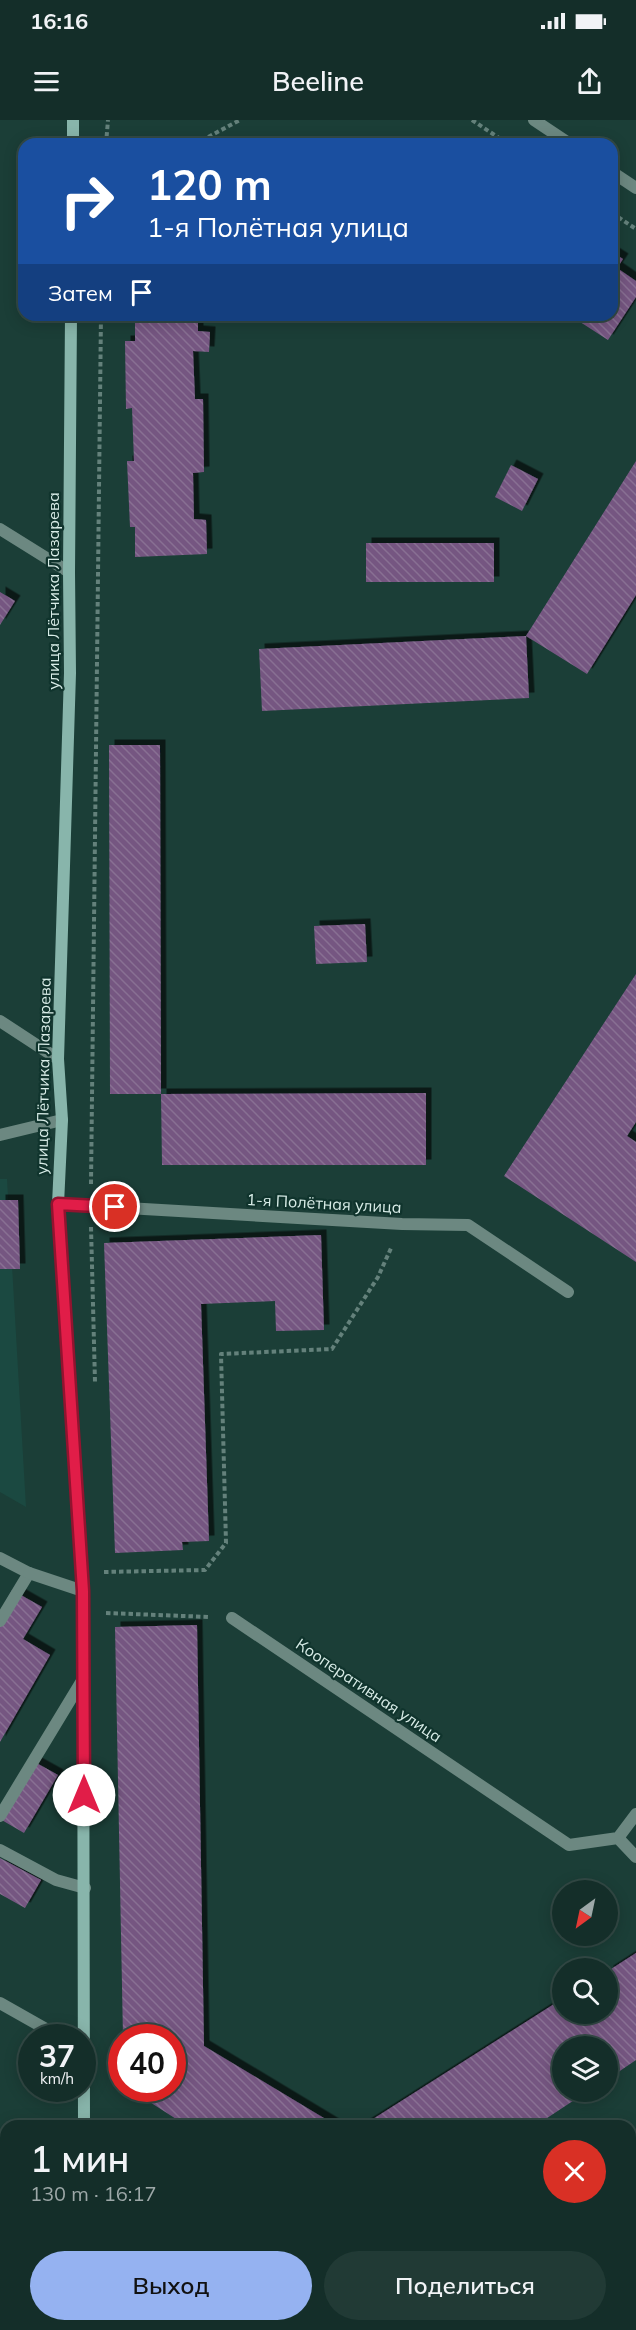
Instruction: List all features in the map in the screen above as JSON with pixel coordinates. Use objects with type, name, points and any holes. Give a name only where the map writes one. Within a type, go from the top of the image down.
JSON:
[{"type":"street","points":[[73,120],[73,138]]},
{"type":"street","points":[[534,120],[561,138]]},
{"type":"street","points":[[618,175],[635,184]]},
{"type":"street","name":"улица Лётчика Лазарева","points":[[71,321],[70,673],[58,1059],[62,1120],[58,1204],[83,1591],[83,2024]]},
{"type":"street","points":[[0,529],[69,572]]},
{"type":"street","points":[[0,1021],[58,1059]]},
{"type":"street","points":[[0,1135],[62,1120]]},
{"type":"street","name":"1-я Полётная улица","points":[[58,1204],[402,1224],[468,1225],[568,1292]]},
{"type":"street","points":[[0,1558],[29,1573],[83,1591]]},
{"type":"street","points":[[0,1621],[29,1573]]},
{"type":"street","name":"Кооперативная улица","points":[[232,1618],[569,1845],[618,1838]]},
{"type":"street","points":[[0,1816],[83,1679]]},
{"type":"street","points":[[636,1814],[618,1838],[636,1857]]},
{"type":"street","points":[[0,1850],[56,1880],[85,1888]]},
{"type":"street","points":[[0,2003],[37,2024]]},
{"type":"street","name":"улица Лётчика Лазарева","points":[[84,2102],[84,2120]]},
{"type":"path","points":[[106,138],[108,120]]},
{"type":"path","points":[[206,138],[240,120]]},
{"type":"path","points":[[472,120],[499,138]]},
{"type":"path","points":[[618,217],[636,229]]},
{"type":"path","points":[[96,1383],[91,1206],[101,321]]},
{"type":"path","points":[[100,1581],[100,1572],[205,1570],[226,1543],[221,1354],[332,1349],[378,1277],[402,1224]]},
{"type":"path","points":[[99,1613],[232,1618]]},
{"type":"shaded area","points":[[0,1179],[7,1179],[26,1507],[0,1492]]},
{"type":"building","points":[[618,256],[623,259],[618,266]]},
{"type":"building","points":[[618,269],[636,281],[636,297],[608,340],[579,321],[618,321]]},
{"type":"building","points":[[135,321],[198,321],[198,331],[210,332],[209,352],[193,351],[195,399],[203,399],[204,472],[193,473],[194,519],[206,520],[207,554],[135,557],[135,527],[130,527],[127,461],[134,461],[132,408],[126,409],[125,341],[135,341]]},
{"type":"building","points":[[636,461],[636,595],[587,674],[526,636]]},
{"type":"building","points":[[511,465],[538,479],[522,511],[495,497]]},
{"type":"building","points":[[366,543],[494,543],[494,582],[366,582]]},
{"type":"building","points":[[0,592],[15,601],[0,625]]},
{"type":"building","points":[[526,636],[529,698],[262,711],[259,649]]},
{"type":"building","points":[[109,745],[160,745],[161,1094],[110,1094]]},
{"type":"building","points":[[365,924],[367,962],[316,964],[314,926]]},
{"type":"building","points":[[636,974],[636,1122],[627,1136],[636,1142],[636,1262],[504,1176]]},
{"type":"building","points":[[426,1093],[426,1165],[162,1165],[161,1094]]},
{"type":"building","points":[[0,1200],[18,1200],[20,1269],[0,1269]]},
{"type":"building","points":[[321,1235],[324,1330],[276,1331],[275,1301],[201,1304],[209,1541],[182,1542],[183,1550],[115,1553],[104,1243]]},
{"type":"building","points":[[12,1590],[42,1607],[23,1639],[50,1655],[0,1742],[0,1612]]},
{"type":"building","points":[[197,1625],[204,2046],[327,2120],[178,2120],[150,2102],[186,2102],[186,2024],[123,2024],[115,1627]]},
{"type":"building","points":[[31,1760],[58,1775],[24,1833],[0,1819]]},
{"type":"building","points":[[0,1858],[41,1880],[25,1908],[0,1894]]},
{"type":"building","points":[[636,1953],[636,2060],[618,2072],[618,2036],[552,2036],[552,2102],[571,2102],[544,2120],[371,2120],[552,2005],[552,2024],[618,2024],[618,1965]]},
{"type":"route","points":[[84,1795],[83,1591],[58,1204],[115,1207]]}]
